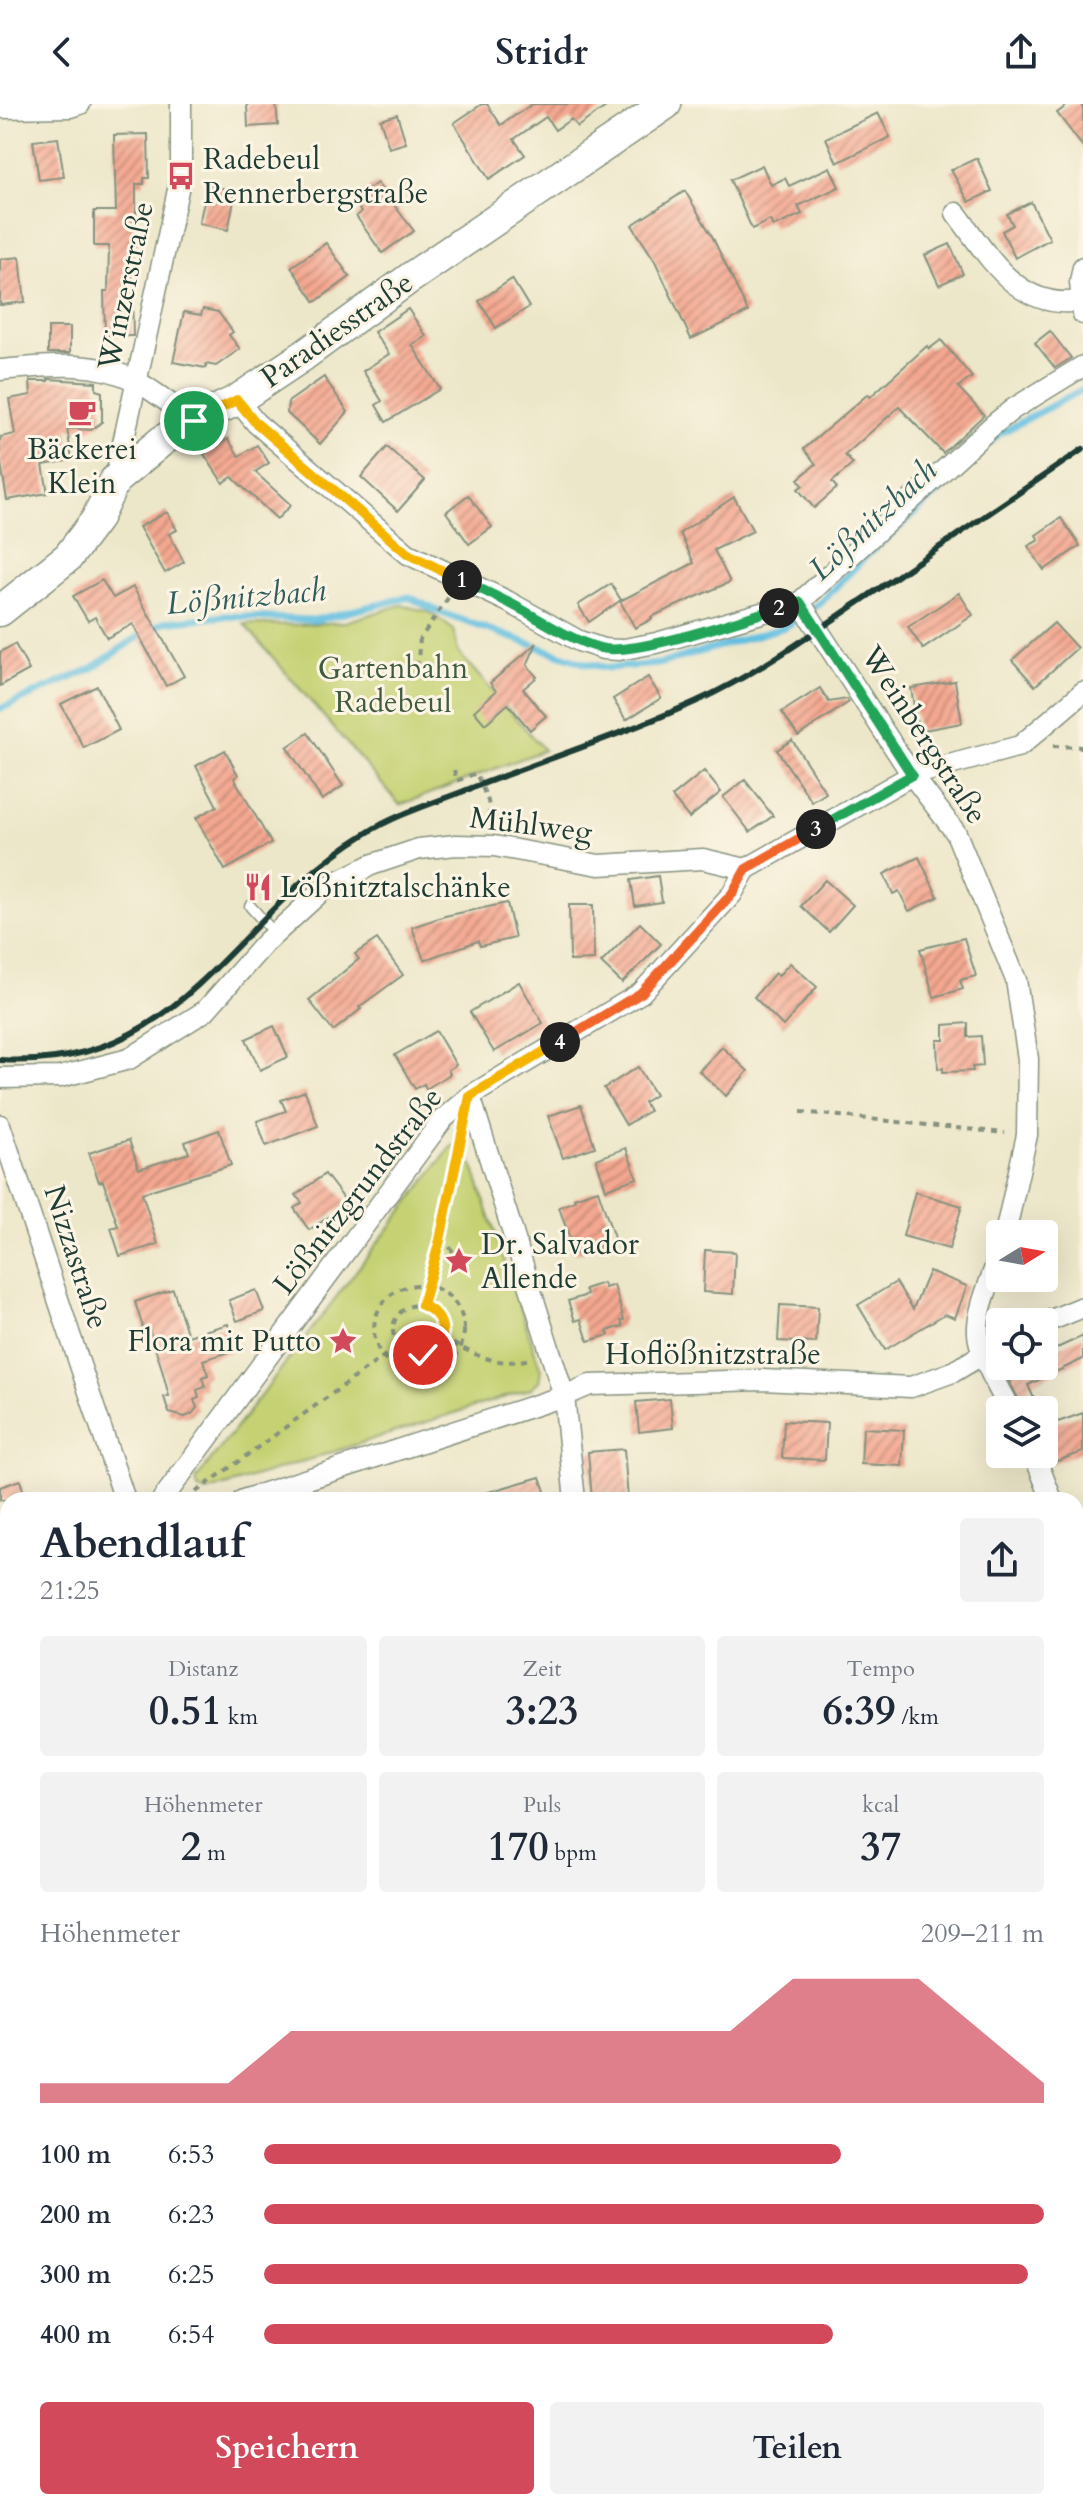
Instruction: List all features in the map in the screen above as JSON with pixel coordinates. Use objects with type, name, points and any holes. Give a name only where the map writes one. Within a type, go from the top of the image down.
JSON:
[{"type":"street","points":[[0,108],[71,107],[80,104]]},
{"type":"street","name":"Winzerstraße","points":[[115,480],[181,176],[181,104]]},
{"type":"street","name":"Paradiesstraße","points":[[0,611],[68,557],[96,520],[115,480],[163,440],[237,400],[666,104]]},
{"type":"street","points":[[956,213],[1006,279],[1039,297],[1082,308],[1083,267]]},
{"type":"street","points":[[0,370],[79,365],[98,367],[136,381],[194,421]]},
{"type":"street","points":[[237,400],[256,423],[408,554],[507,601],[579,641],[603,649],[619,650],[805,608],[993,425],[1013,409],[1083,366]]},
{"type":"street","name":"Weinbergstraße","points":[[805,608],[912,775],[956,833],[1016,980],[1028,1059],[1027,1135],[1008,1220]]},
{"type":"street","name":"Lößnitzgrundstraße","points":[[168,1492],[443,1119],[470,1096],[641,993],[732,894],[746,869],[912,775],[1020,746],[1083,692]]},
{"type":"street","name":"Mühlweg","points":[[0,1078],[60,1077],[129,1059],[205,1011],[275,934],[325,888],[371,865],[419,849],[456,845],[494,846],[599,865],[703,859],[746,869]]},
{"type":"street","points":[[470,1096],[564,1396],[574,1492]]},
{"type":"street","name":"Nizzastraße","points":[[0,1125],[122,1492]]},
{"type":"street","points":[[986,1342],[978,1334],[987,1292]]},
{"type":"street","points":[[1058,1317],[1083,1307]]},
{"type":"street","name":"Hoflößnitzstraße","points":[[268,1492],[590,1385],[762,1380],[911,1387],[953,1372],[986,1352]]},
{"type":"street","points":[[1039,1468],[1049,1492]]},
{"type":"lane","points":[[250,906],[275,934]]},
{"type":"path","points":[[417,667],[417,649],[423,631],[462,580]]},
{"type":"path","points":[[454,770],[457,781],[476,773],[488,801]]},
{"type":"path","points":[[801,1112],[1027,1135]]},
{"type":"path","points":[[422,1305],[440,1240],[461,1139]]},
{"type":"path","points":[[440,1240],[449,1246],[457,1258]]},
{"type":"path","points":[[427,1286],[451,1298],[458,1308],[463,1321],[461,1347],[440,1370],[425,1375],[409,1374],[394,1368],[383,1357],[374,1335],[374,1323],[384,1301],[404,1288],[427,1286]]},
{"type":"path","points":[[414,1305],[422,1305],[440,1317],[443,1327],[438,1346],[423,1355],[405,1352],[398,1346],[393,1330],[399,1314],[414,1305]]},
{"type":"path","points":[[442,1338],[492,1361],[537,1360]]},
{"type":"path","points":[[195,1492],[398,1346]]},
{"type":"green space","name":"Gartenbahn Radebeul","points":[[401,605],[429,612],[454,630],[458,652],[544,750],[400,805],[244,624],[345,622]]},
{"type":"green space","points":[[461,1145],[467,1149],[541,1370],[539,1381],[530,1389],[207,1492],[198,1489],[196,1480],[452,1146]]},
{"type":"building","points":[[247,104],[276,104],[278,125],[248,127]]},
{"type":"building","points":[[482,104],[487,104],[501,125],[532,104],[610,104],[577,127],[571,119],[555,130],[546,117],[514,139],[525,155],[489,179],[454,123]]},
{"type":"building","points":[[1069,104],[1083,104],[1083,147],[1057,113]]},
{"type":"building","points":[[878,113],[890,137],[837,163],[826,138]]},
{"type":"building","points":[[397,114],[406,143],[389,148],[380,119]]},
{"type":"building","points":[[148,134],[149,178],[144,178],[144,184],[136,184],[136,246],[131,246],[133,336],[105,336],[104,291],[108,291],[109,246],[94,246],[94,211],[116,211],[114,135]]},
{"type":"building","points":[[58,138],[64,177],[39,180],[33,141]]},
{"type":"building","points":[[977,158],[992,191],[969,202],[951,170]]},
{"type":"building","points":[[762,165],[771,185],[785,178],[789,186],[830,167],[839,187],[798,206],[802,214],[773,227],[770,220],[752,229],[730,180]]},
{"type":"building","points":[[377,183],[414,231],[382,253],[356,216],[361,212],[353,200]]},
{"type":"building","points":[[208,185],[236,191],[228,230],[199,223]]},
{"type":"building","points":[[685,191],[712,236],[748,312],[691,339],[655,261],[632,225]]},
{"type":"building","points":[[1031,202],[1050,239],[1015,258],[1002,231],[1013,225],[1007,214]]},
{"type":"building","points":[[326,243],[350,277],[315,302],[291,267]]},
{"type":"building","points":[[950,244],[963,274],[939,285],[925,255]]},
{"type":"building","points":[[20,257],[25,302],[0,305],[0,259]]},
{"type":"building","points":[[512,279],[529,307],[496,328],[479,301]]},
{"type":"building","points":[[203,309],[218,312],[233,332],[229,335],[240,349],[216,366],[206,364],[206,368],[173,362],[184,312],[201,315]]},
{"type":"building","points":[[408,309],[426,336],[412,345],[440,389],[386,422],[376,405],[382,401],[363,371],[389,354],[374,332]]},
{"type":"building","points":[[48,327],[70,327],[70,353],[48,353]]},
{"type":"building","points":[[1050,331],[1071,358],[1055,368],[1035,343]]},
{"type":"building","points":[[941,340],[972,377],[958,387],[984,415],[943,453],[899,407],[845,455],[853,464],[832,482],[837,488],[814,508],[798,489],[803,485],[798,479],[816,464],[804,449],[868,394],[870,397],[927,346],[929,349]]},
{"type":"building","points":[[324,377],[348,412],[320,444],[287,413],[288,402]]},
{"type":"building","points":[[30,381],[96,382],[96,390],[102,392],[102,422],[91,430],[67,428],[72,460],[43,465],[48,493],[7,500],[0,437],[15,434],[9,399],[31,395]]},
{"type":"building","points":[[228,439],[239,456],[257,445],[269,463],[255,472],[291,505],[277,519],[232,477],[223,483],[204,454]]},
{"type":"building","points":[[387,447],[425,480],[398,511],[361,477]]},
{"type":"building","points":[[468,495],[492,527],[469,544],[446,512]]},
{"type":"building","points":[[734,497],[753,531],[714,550],[730,582],[651,617],[635,628],[620,601],[694,563],[680,533]]},
{"type":"building","points":[[167,512],[177,530],[169,534],[184,562],[165,573],[139,527]]},
{"type":"building","points":[[1061,518],[1080,546],[1044,570],[1028,546],[1039,540],[1036,535]]},
{"type":"building","points":[[102,580],[113,598],[133,587],[184,676],[166,686],[133,624],[107,638],[95,617],[88,621],[73,596]]},
{"type":"building","points":[[611,584],[621,600],[589,622],[578,605]]},
{"type":"building","points":[[959,593],[973,615],[923,649],[908,627]]},
{"type":"building","points":[[1054,623],[1077,648],[1035,686],[1012,660]]},
{"type":"building","points":[[537,643],[527,665],[537,677],[523,689],[546,716],[530,730],[508,704],[485,724],[474,711],[496,691],[490,683]]},
{"type":"building","points":[[15,644],[29,670],[0,686],[0,652]]},
{"type":"building","points":[[648,677],[661,698],[626,720],[613,699]]},
{"type":"building","points":[[955,681],[962,723],[918,731],[911,688]]},
{"type":"building","points":[[97,686],[119,730],[84,748],[61,704]]},
{"type":"building","points":[[820,688],[829,702],[847,699],[849,702],[798,736],[782,712]]},
{"type":"building","points":[[308,733],[343,786],[322,800],[287,747]]},
{"type":"building","points":[[792,740],[826,793],[812,802],[777,750]]},
{"type":"building","points":[[225,750],[238,775],[234,778],[271,843],[225,870],[196,818],[217,806],[196,766]]},
{"type":"building","points":[[704,771],[721,792],[689,818],[672,797]]},
{"type":"building","points":[[745,780],[773,816],[750,832],[723,797]]},
{"type":"building","points":[[919,857],[938,897],[909,911],[899,891],[893,894],[884,874]]},
{"type":"building","points":[[658,876],[662,902],[635,906],[631,880]]},
{"type":"building","points":[[825,880],[853,905],[829,932],[801,906]]},
{"type":"building","points":[[507,903],[515,938],[480,946],[478,941],[424,960],[412,927],[445,916]]},
{"type":"building","points":[[569,905],[593,905],[594,960],[570,961]]},
{"type":"building","points":[[640,923],[661,944],[622,983],[601,963]]},
{"type":"building","points":[[964,938],[976,976],[960,980],[963,989],[934,997],[920,949]]},
{"type":"building","points":[[377,939],[403,975],[359,1007],[361,1009],[333,1031],[309,1000],[359,959],[355,954]]},
{"type":"building","points":[[790,963],[817,987],[783,1026],[754,997],[775,973],[778,976]]},
{"type":"building","points":[[519,982],[543,1023],[494,1052],[470,1012]]},
{"type":"building","points":[[968,1023],[968,1037],[981,1036],[983,1066],[972,1067],[973,1071],[943,1072],[943,1068],[938,1069],[937,1040],[944,1040],[944,1025]]},
{"type":"building","points":[[274,1026],[288,1057],[260,1070],[246,1039]]},
{"type":"building","points":[[436,1031],[456,1065],[448,1070],[450,1074],[426,1089],[424,1084],[415,1089],[395,1055]]},
{"type":"building","points":[[722,1047],[748,1071],[726,1096],[699,1071]]},
{"type":"building","points":[[638,1067],[655,1095],[644,1102],[649,1111],[626,1125],[604,1088]]},
{"type":"building","points":[[305,1091],[318,1126],[266,1146],[257,1121],[286,1111],[281,1100]]},
{"type":"building","points":[[581,1105],[595,1147],[563,1158],[548,1116]]},
{"type":"building","points":[[219,1130],[231,1165],[142,1193],[158,1244],[120,1256],[111,1228],[118,1226],[103,1181],[99,1182],[89,1153],[129,1140],[139,1169],[189,1153],[185,1142]]},
{"type":"building","points":[[626,1148],[637,1178],[606,1189],[596,1159]]},
{"type":"building","points":[[325,1174],[348,1204],[309,1230],[294,1208],[302,1203],[296,1195]]},
{"type":"building","points":[[598,1190],[615,1241],[575,1254],[559,1207]]},
{"type":"building","points":[[915,1192],[962,1206],[949,1249],[903,1236]]},
{"type":"building","points":[[705,1250],[735,1252],[733,1294],[703,1292]]},
{"type":"building","points":[[929,1271],[967,1286],[955,1318],[945,1314],[885,1350],[858,1305],[896,1282],[913,1309]]},
{"type":"building","points":[[603,1283],[605,1288],[614,1285],[623,1326],[607,1331],[609,1335],[588,1341],[581,1319],[575,1321],[568,1301],[587,1295],[585,1289]]},
{"type":"building","points":[[173,1289],[188,1336],[228,1324],[236,1350],[203,1360],[208,1375],[202,1377],[205,1387],[197,1390],[199,1398],[194,1400],[197,1408],[185,1417],[169,1413],[164,1397],[169,1396],[161,1366],[149,1329],[144,1331],[135,1302]]},
{"type":"building","points":[[256,1290],[264,1311],[237,1321],[229,1300]]},
{"type":"building","points":[[780,1305],[818,1307],[816,1343],[778,1341]]},
{"type":"building","points":[[1083,1336],[1083,1359],[1058,1371],[1058,1348]]},
{"type":"building","points":[[1009,1380],[1039,1380],[1028,1385],[1033,1396],[1017,1396]]},
{"type":"building","points":[[670,1399],[673,1428],[639,1432],[636,1402]]},
{"type":"building","points":[[1083,1413],[1083,1452],[1058,1461],[1058,1422]]},
{"type":"building","points":[[784,1421],[827,1423],[825,1460],[782,1458]]},
{"type":"building","points":[[863,1428],[904,1430],[902,1466],[861,1464]]},
{"type":"building","points":[[624,1449],[627,1492],[591,1492],[588,1452]]},
{"type":"building","points":[[540,1477],[545,1492],[488,1492]]},
{"type":"building","points":[[20,1480],[24,1492],[0,1492],[0,1487]]},
{"type":"waterway","name":"Lößnitzbach","points":[[0,709],[93,668],[164,622],[227,616],[315,620],[409,597],[439,612],[584,663],[609,668],[659,664],[785,627],[821,602],[999,434],[1083,389]]},
{"type":"railway","points":[[0,1060],[63,1057],[116,1041],[161,1015],[202,982],[319,867],[365,834],[413,810],[667,714],[740,679],[805,639],[1083,449]]},
{"type":"place","name":"Radebeul Rennerbergstraße","points":[[181,176]]},
{"type":"place","name":"Bäckerei Klein","points":[[82,412]]},
{"type":"place","name":"Lößnitztalschänke","points":[[258,887]]},
{"type":"place","name":"Dr. Salvador Allende","points":[[459,1261]]},
{"type":"place","name":"Flora mit Putto","points":[[343,1341]]},
{"type":"route","points":[[194,421],[237,400],[256,423],[408,554],[507,601],[579,641],[603,649],[619,650],[656,643],[800,602],[912,775],[746,869],[732,894],[641,993],[470,1096],[440,1240],[422,1305],[440,1317],[442,1338],[438,1346],[423,1355]]}]
